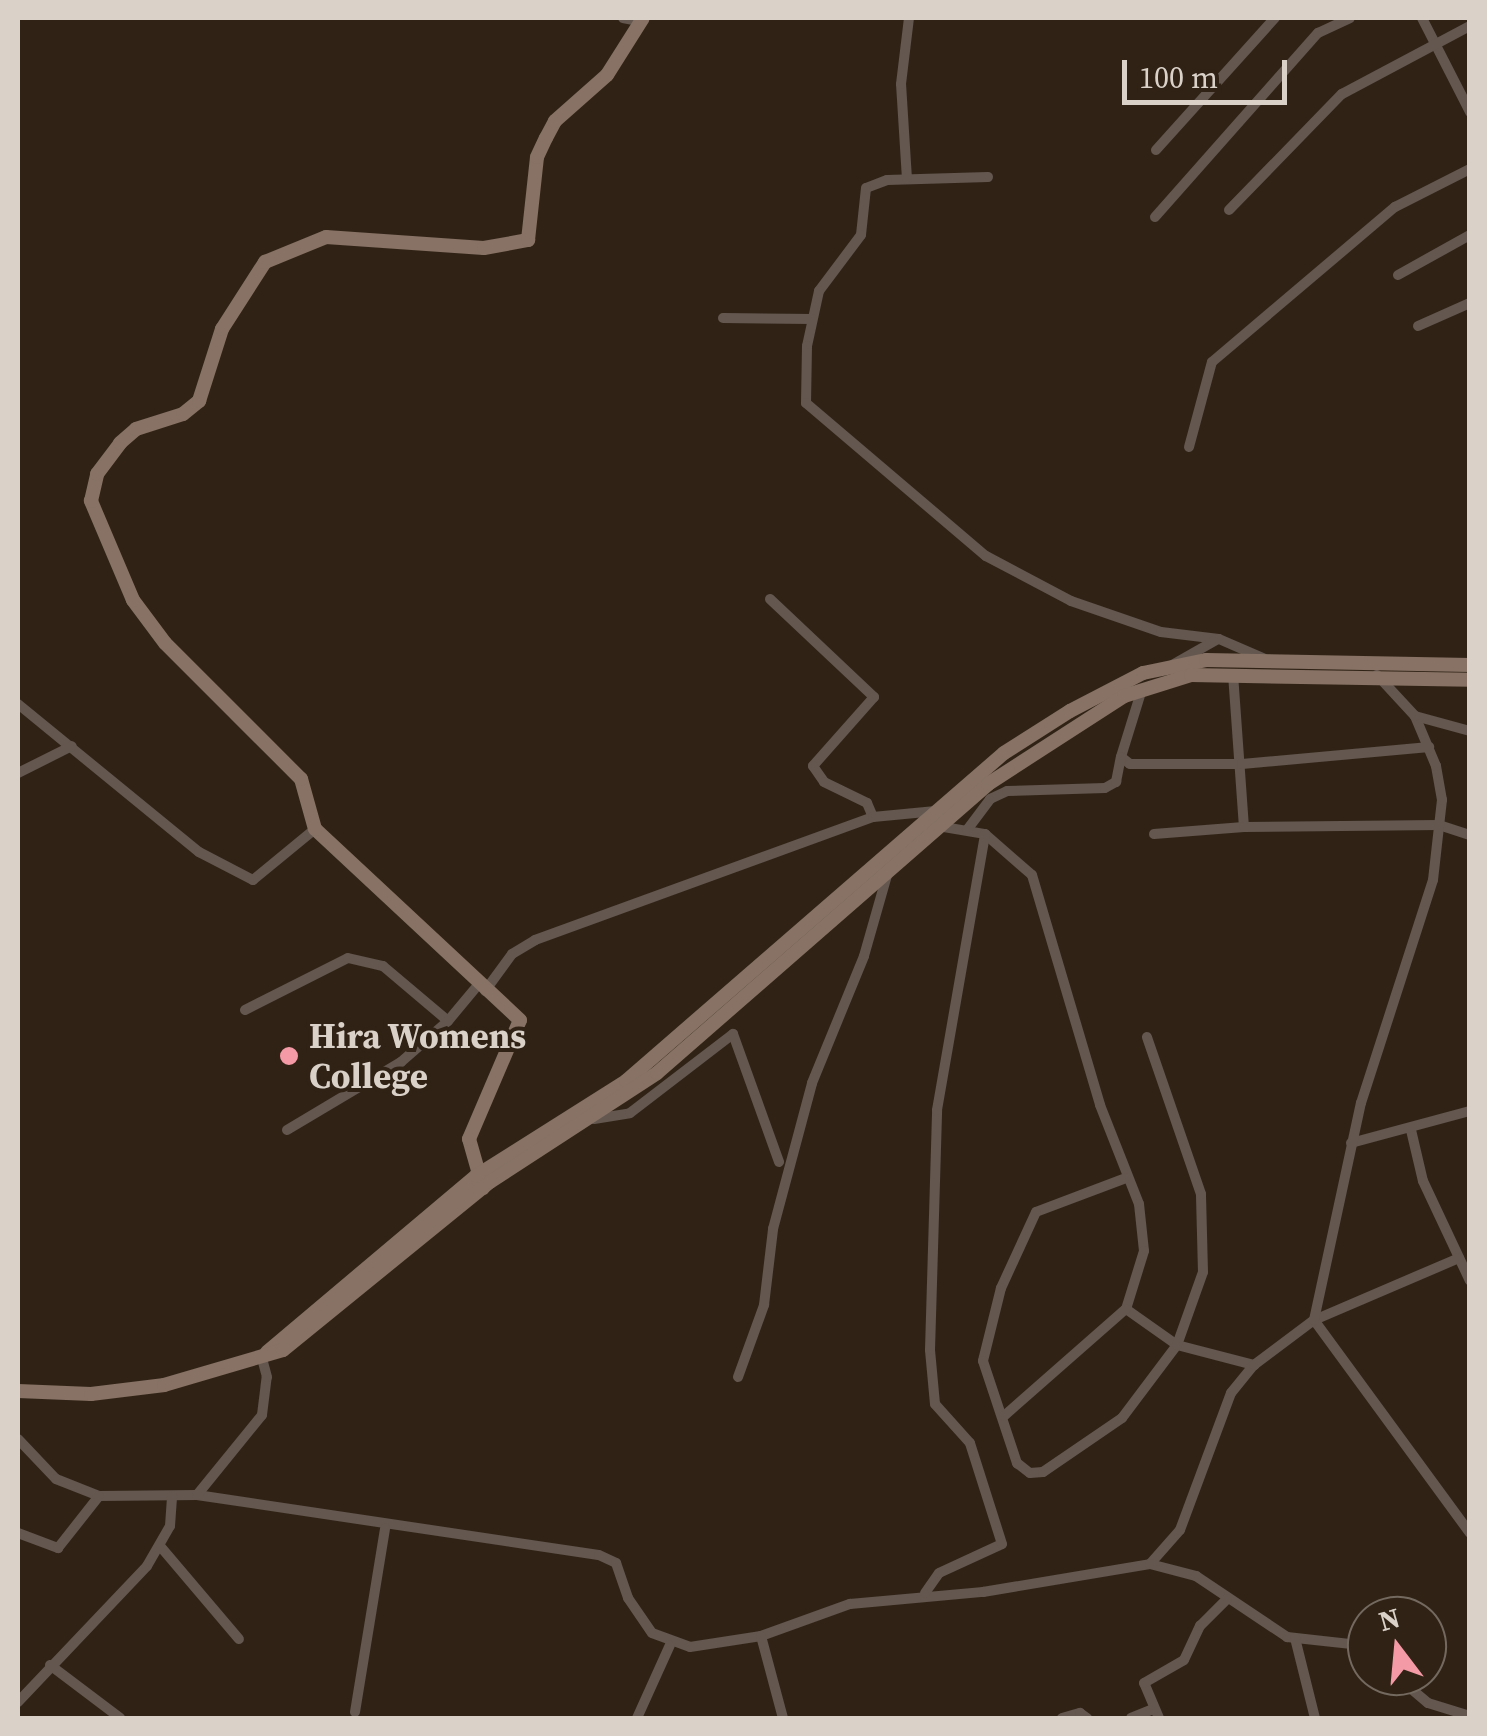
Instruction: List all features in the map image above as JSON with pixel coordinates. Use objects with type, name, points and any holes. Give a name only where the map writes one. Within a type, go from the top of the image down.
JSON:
[{"type":"main road","points":[[480,1182],[470,1139],[520,1020],[481,988],[315,829],[301,779],[165,643],[133,600],[98,530],[91,501],[96,474],[136,429],[183,414],[199,401],[229,316],[265,262],[278,254],[326,237],[484,248],[528,240],[537,157],[546,138],[555,121],[607,76],[641,20]]},
{"type":"main road","points":[[18,1391],[91,1394],[164,1385],[283,1350],[323,1322],[480,1182],[626,1080],[905,846],[1004,753],[1070,710],[1172,665],[1206,660],[1278,664],[1324,672]]},
{"type":"main road","points":[[937,818],[1038,746],[1142,689],[1191,675],[1470,666]]},
{"type":"main road","points":[[1376,671],[1470,680]]},
{"type":"main road","points":[[480,1182],[594,1119],[684,1051],[888,871],[905,846]]},
{"type":"street","points":[[623,18],[641,20]]},
{"type":"street","points":[[907,180],[900,84],[909,18]]},
{"type":"street","points":[[1156,150],[1275,18]]},
{"type":"street","points":[[1155,217],[1318,34],[1350,18]]},
{"type":"street","points":[[1422,18],[1470,112]]},
{"type":"street","points":[[1230,210],[1342,94],[1434,41],[1470,26]]},
{"type":"street","points":[[1188,447],[1212,362],[1395,207],[1470,169]]},
{"type":"street","points":[[988,177],[907,180],[866,188],[860,234],[819,291],[804,390],[810,410],[986,556],[1071,602],[1143,627],[1218,639],[1278,664]]},
{"type":"street","points":[[1398,274],[1470,235]]},
{"type":"street","points":[[1418,326],[1470,302]]},
{"type":"street","points":[[722,318],[812,319]]},
{"type":"street","points":[[770,599],[874,697],[813,766],[824,782],[867,803],[872,817]]},
{"type":"street","points":[[1172,665],[1218,639]]},
{"type":"street","points":[[1376,671],[1416,716],[1429,747],[1442,800],[1433,880],[1351,1143],[1314,1320],[1470,1533]]},
{"type":"street","points":[[1233,674],[1244,826]]},
{"type":"street","points":[[966,830],[990,799],[1006,792],[1106,788],[1116,782],[1142,689]]},
{"type":"street","points":[[18,704],[199,852],[253,880],[315,829]]},
{"type":"street","points":[[1416,716],[1470,731]]},
{"type":"street","points":[[18,773],[72,746]]},
{"type":"street","points":[[1120,757],[1154,767],[1242,764],[1429,747]]},
{"type":"street","points":[[287,1130],[401,1062],[448,1021],[512,954],[535,940],[872,817],[937,818],[985,834],[1032,875],[1126,1178],[1139,1204],[1144,1251],[1126,1310],[1004,1416]]},
{"type":"street","points":[[1154,834],[1244,826],[1439,825],[1470,834]]},
{"type":"street","points":[[926,1593],[939,1573],[1002,1544],[970,1443],[935,1404],[930,1350],[937,1110],[985,834]]},
{"type":"street","points":[[738,1377],[764,1304],[773,1229],[812,1082],[864,956],[888,871]]},
{"type":"street","points":[[245,1010],[348,958],[367,958],[448,1021]]},
{"type":"street","points":[[594,1119],[630,1113],[733,1034],[778,1162]]},
{"type":"street","points":[[1126,1178],[1036,1212],[987,1332],[983,1361],[1017,1463],[1030,1474],[1043,1472],[1122,1418],[1176,1345],[1203,1272],[1206,1232],[1201,1194],[1147,1037]]},
{"type":"street","points":[[1351,1143],[1470,1111]]},
{"type":"street","points":[[1410,1130],[1423,1181],[1470,1282]]},
{"type":"street","points":[[1150,1564],[1180,1530],[1231,1394],[1254,1366],[1314,1320],[1460,1258]]},
{"type":"street","points":[[1126,1310],[1176,1345],[1254,1366]]},
{"type":"street","points":[[197,1495],[262,1415],[264,1354]]},
{"type":"street","points":[[18,1439],[56,1478],[100,1496],[197,1495],[385,1528],[599,1555],[616,1563],[628,1598],[652,1633],[670,1645],[761,1636],[850,1604],[926,1593],[983,1592],[1150,1564],[1196,1576],[1227,1599],[1295,1638],[1347,1644]]},
{"type":"street","points":[[18,1533],[58,1548],[100,1496]]},
{"type":"street","points":[[18,1702],[160,1546],[170,1526],[172,1496]]},
{"type":"street","points":[[355,1712],[385,1528]]},
{"type":"street","points":[[160,1546],[240,1639]]},
{"type":"street","points":[[1131,1718],[1156,1714],[1144,1683],[1184,1660],[1200,1626],[1227,1599]]},
{"type":"street","points":[[761,1636],[783,1718]]},
{"type":"street","points":[[1295,1638],[1315,1718]]},
{"type":"street","points":[[637,1718],[670,1645]]},
{"type":"street","points":[[50,1665],[120,1718]]},
{"type":"street","points":[[1420,1696],[1428,1703],[1470,1716]]},
{"type":"street","points":[[1062,1718],[1080,1713],[1087,1718]]},
{"type":"place","name":"Hira Womens College","points":[[289,1056]]}]
